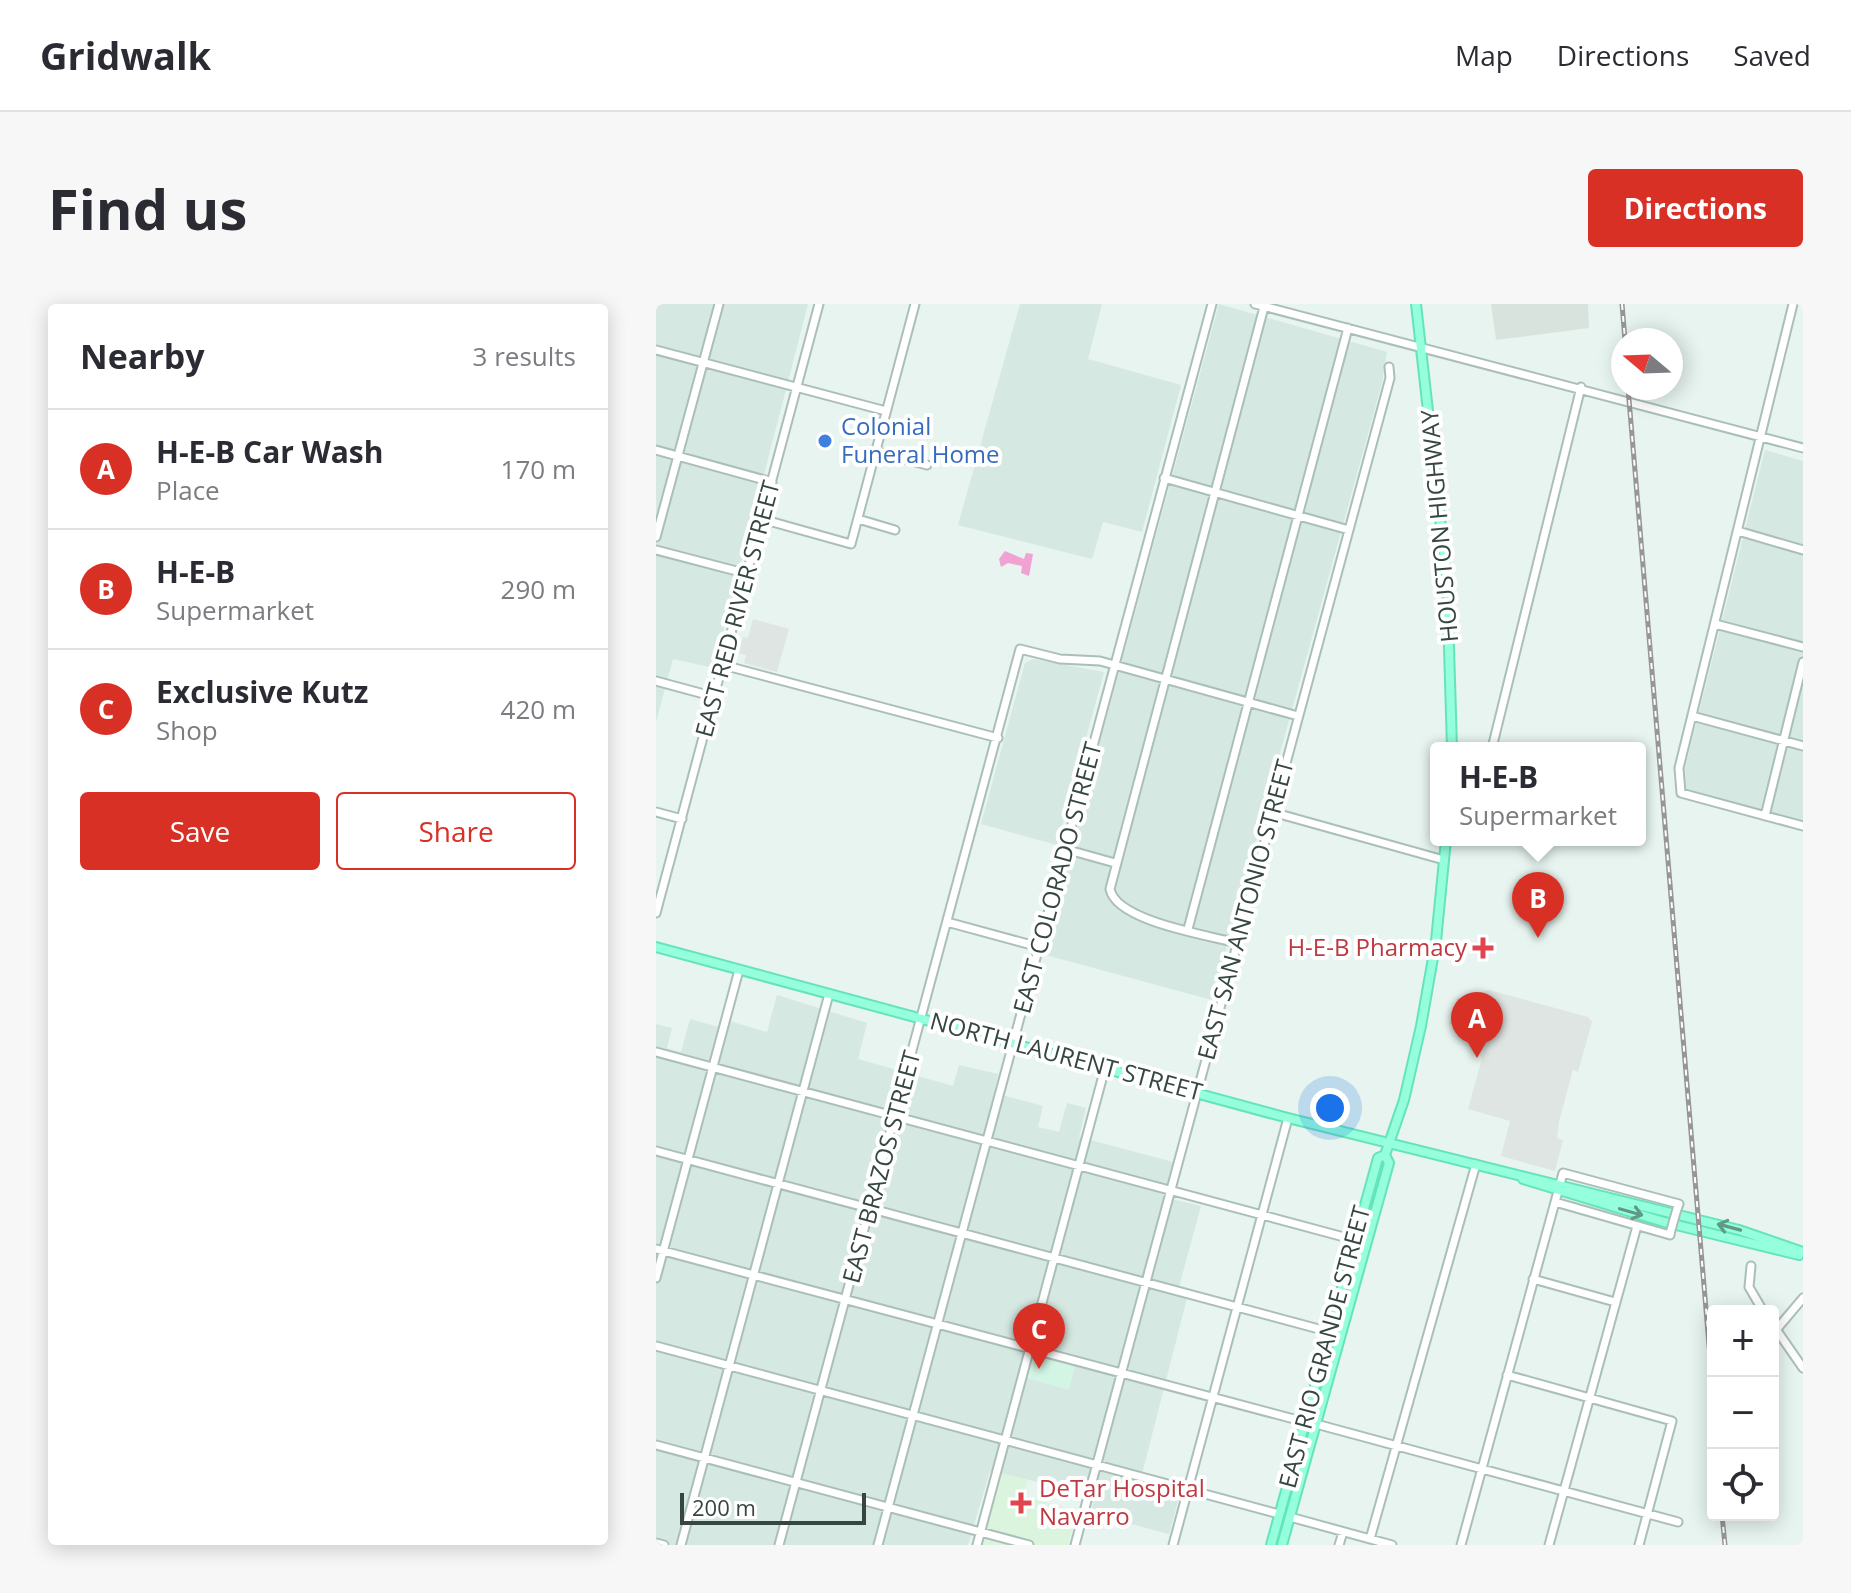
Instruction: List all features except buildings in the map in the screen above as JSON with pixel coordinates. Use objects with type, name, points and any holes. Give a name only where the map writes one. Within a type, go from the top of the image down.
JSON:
[{"type":"main road","name":"HOUSTON HIGHWAY","points":[[1416,304],[1447,580],[1452,742]]},
{"type":"main road","points":[[1444,860],[1445,846]]},
{"type":"main road","name":"EAST RIO GRANDE STREET","points":[[1283,1544],[1389,1163],[1385,1155],[1404,1100],[1431,969],[1444,860]]},
{"type":"main road","name":"NORTH LAURENT STREET","points":[[656,947],[1288,1118],[1560,1182],[1733,1241],[1803,1254]]},
{"type":"main road","name":"EAST RIO GRANDE STREET","points":[[1271,1545],[1378,1158],[1385,1155]]},
{"type":"main road","points":[[1286,1489],[1290,1517]]},
{"type":"main road","points":[[1279,1514],[1283,1544]]},
{"type":"street","points":[[656,537],[719,304]]},
{"type":"street","name":"EAST RED RIVER STREET","points":[[656,913],[819,304]]},
{"type":"street","points":[[762,519],[851,544],[915,304]]},
{"type":"street","name":"EAST COLORADO STREET","points":[[878,1545],[1212,304]]},
{"type":"street","points":[[1255,304],[1581,387],[1803,448]]},
{"type":"street","points":[[1793,304],[1679,768],[1681,793],[1803,826]]},
{"type":"street","points":[[1237,943],[1127,912],[1116,903],[1110,889],[1264,307]]},
{"type":"street","points":[[1188,929],[1348,328]]},
{"type":"street","points":[[656,350],[886,411]]},
{"type":"street","name":"EAST SAN ANTONIO STREET","points":[[1075,1545],[1390,378],[1389,367]]},
{"type":"street","points":[[1493,742],[1581,387]]},
{"type":"street","points":[[656,450],[772,482]]},
{"type":"street","points":[[875,451],[927,465]]},
{"type":"street","points":[[1164,478],[1349,530]]},
{"type":"street","points":[[858,519],[895,530]]},
{"type":"street","points":[[1738,531],[1803,550]]},
{"type":"street","points":[[656,550],[748,574]]},
{"type":"street","points":[[1715,624],[1803,647]]},
{"type":"street","name":"EAST BRAZOS STREET","points":[[779,1545],[1020,649],[1114,665]]},
{"type":"street","points":[[1765,816],[1803,662]]},
{"type":"street","points":[[723,665],[998,738]]},
{"type":"street","points":[[1114,665],[1298,716]]},
{"type":"street","points":[[656,681],[715,697]]},
{"type":"street","points":[[1692,716],[1803,746]]},
{"type":"street","points":[[656,812],[682,819]]},
{"type":"street","points":[[1272,812],[1444,860]]},
{"type":"street","points":[[1065,849],[1115,863]]},
{"type":"street","points":[[947,922],[1039,947]]},
{"type":"street","points":[[656,1278],[660,1250],[739,970]]},
{"type":"street","points":[[681,1545],[829,994]]},
{"type":"street","points":[[656,1052],[1355,1240]]},
{"type":"street","points":[[977,1545],[1105,1068]]},
{"type":"street","points":[[1173,1545],[1288,1118]]},
{"type":"street","points":[[656,1151],[1330,1332]]},
{"type":"street","points":[[1370,1539],[1476,1164]]},
{"type":"street","points":[[1461,1545],[1560,1182],[1679,1204],[1670,1235],[1555,1202]]},
{"type":"street","points":[[1549,1545],[1637,1226]]},
{"type":"street","points":[[660,1250],[1305,1422]]},
{"type":"street","points":[[1751,1266],[1749,1287],[1760,1305]]},
{"type":"street","points":[[1533,1279],[1615,1302]]},
{"type":"street","points":[[1779,1324],[1803,1298]]},
{"type":"street","points":[[1779,1334],[1803,1368]]},
{"type":"street","points":[[656,1346],[1279,1514]]},
{"type":"street","points":[[1507,1375],[1672,1421],[1639,1545]]},
{"type":"street","points":[[1316,1424],[1678,1522]]},
{"type":"street","points":[[656,1445],[1029,1545]]},
{"type":"street","points":[[1290,1517],[1392,1545]]},
{"type":"street","points":[[1339,1545],[1343,1532]]},
{"type":"street","points":[[656,1543],[664,1545]]},
{"type":"shaded area","points":[[656,304],[808,304],[714,668],[673,659],[656,722]]},
{"type":"shaded area","points":[[1020,304],[1102,304],[1088,359],[1181,385],[1142,532],[1103,522],[1092,559],[958,525]]},
{"type":"shaded area","points":[[1219,304],[1387,352],[1382,383],[1212,1000],[1042,954]]},
{"type":"shaded area","points":[[1491,304],[1588,304],[1589,328],[1496,340]]},
{"type":"shaded area","points":[[1765,450],[1803,461],[1803,822],[1686,790],[1685,768]]},
{"type":"shaded area","points":[[1005,551],[1024,559],[1026,553],[1033,554],[1029,576],[1021,573],[1022,566],[1008,563],[1001,567],[999,559]]},
{"type":"shaded area","points":[[753,619],[789,629],[777,672],[744,663],[746,655],[738,653],[743,637],[748,638]]},
{"type":"shaded area","points":[[1033,659],[1104,672],[1057,845],[981,824],[1025,663]]},
{"type":"shaded area","points":[[1489,990],[1588,1017],[1592,1022],[1578,1072],[1573,1069],[1559,1122],[1557,1138],[1563,1140],[1555,1171],[1501,1156],[1510,1121],[1468,1109],[1487,1040],[1454,1030],[1455,1024],[1449,1025],[1457,998]]},
{"type":"shaded area","points":[[777,995],[867,1023],[858,1059],[953,1086],[959,1065],[998,1074],[994,1093],[1043,1106],[1038,1127],[1059,1132],[1067,1103],[1086,1108],[1079,1137],[1173,1162],[1163,1197],[1201,1206],[1177,1294],[1187,1298],[1140,1482],[1180,1494],[1169,1534],[1090,1513],[1096,1495],[990,1471],[968,1545],[656,1545],[656,1024],[672,1028],[667,1048],[681,1052],[690,1019],[726,1029],[729,1021],[767,1032]]},
{"type":"shaded area","points":[[1033,1355],[1075,1366],[1069,1390],[1026,1378]]},
{"type":"shaded area","name":"DeTar Hospital Navarro","points":[[999,1473],[1027,1480],[1024,1496],[1077,1511],[1068,1545],[980,1545]]},
{"type":"railway","points":[[1622,304],[1624,328]]},
{"type":"railway","points":[[1629,400],[1712,1377]]},
{"type":"railway","points":[[1723,1521],[1725,1545]]},
{"type":"place","name":"Colonial Funeral Home","points":[[825,441]]},
{"type":"place","name":"H-E-B","points":[[1538,938]]},
{"type":"place","name":"H-E-B Pharmacy","points":[[1483,948]]},
{"type":"place","name":"H-E-B Car Wash","points":[[1477,1058]]},
{"type":"place","name":"Exclusive Kutz","points":[[1039,1369]]},
{"type":"place","name":"DeTar Hospital Navarro","points":[[1021,1503]]}]
